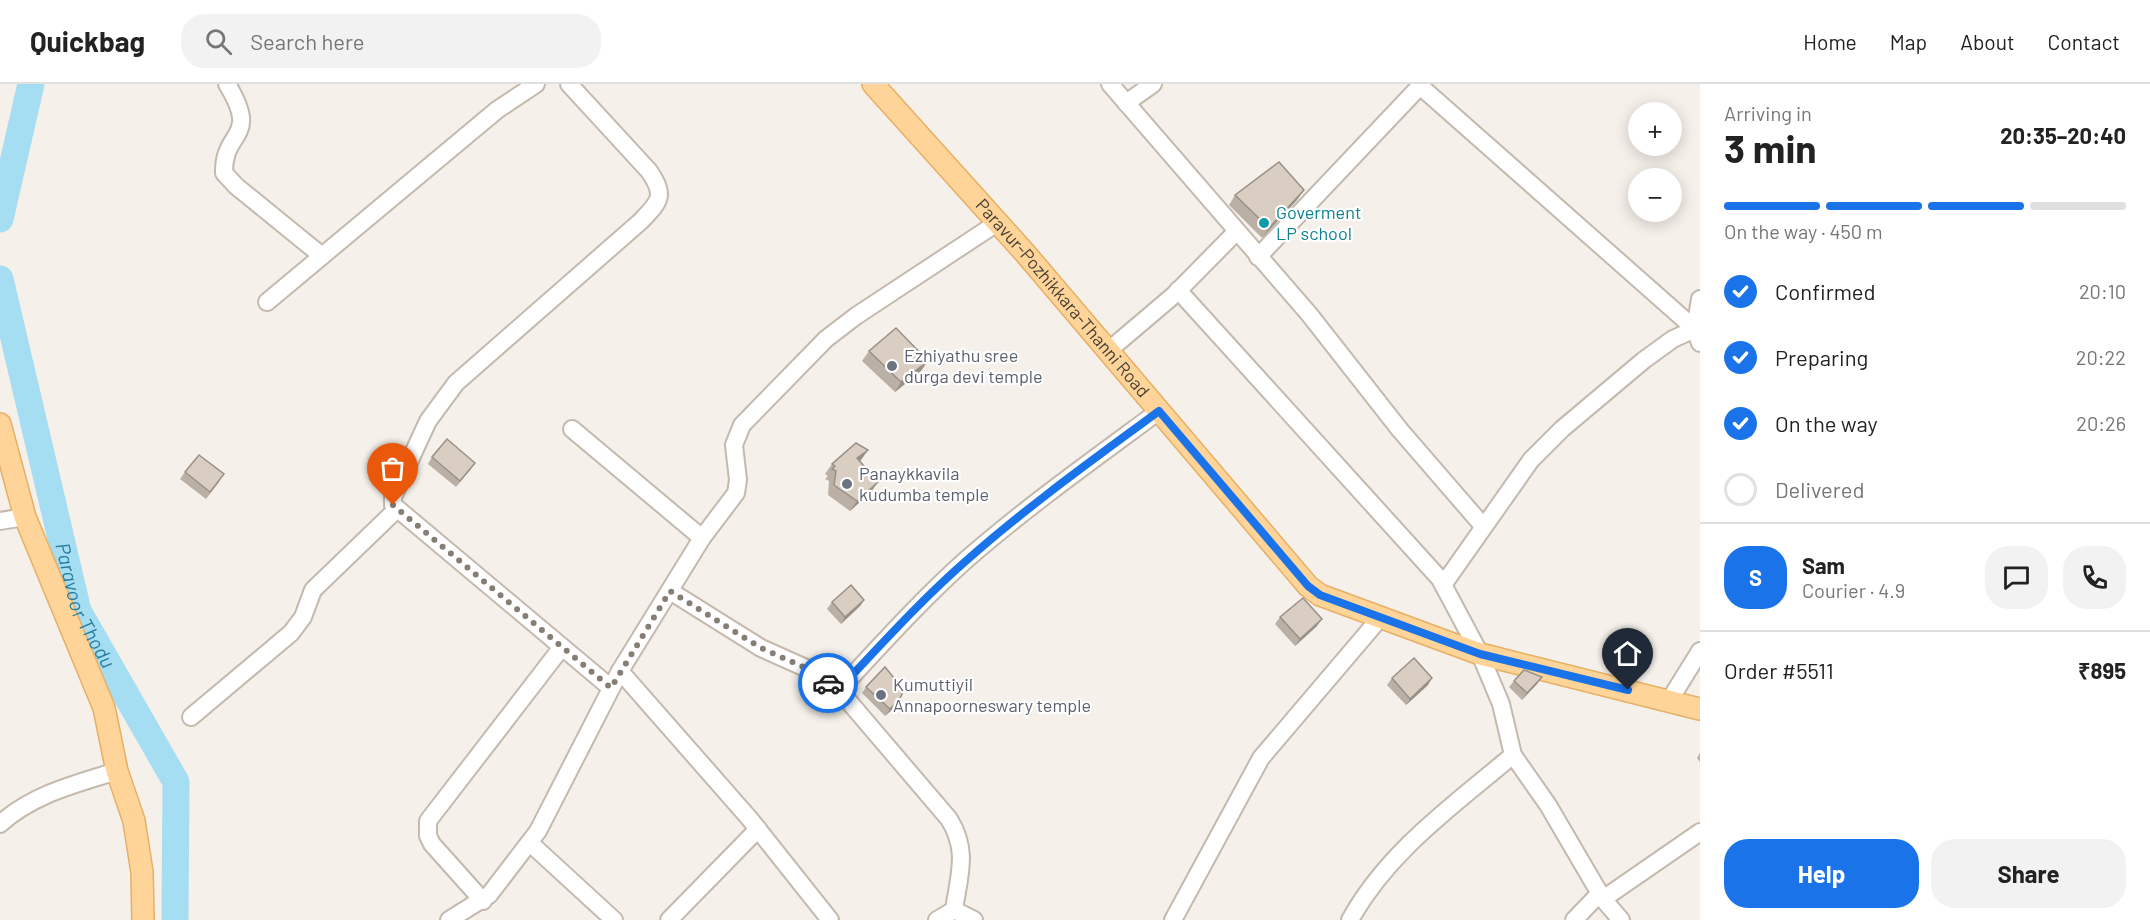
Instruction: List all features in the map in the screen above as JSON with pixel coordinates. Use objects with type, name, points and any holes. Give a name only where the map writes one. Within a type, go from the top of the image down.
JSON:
[{"type":"main road","name":"Paravur-Pozhikkara-Thanni Road","points":[[873,84],[1108,351],[1308,586],[1330,600],[1480,654],[1700,709]]},
{"type":"main road","points":[[0,424],[25,517],[53,590],[104,708],[117,771],[134,821],[142,872],[143,920]]},
{"type":"street","points":[[227,84],[238,103],[242,124],[228,156],[225,172],[236,186],[322,256]]},
{"type":"street","points":[[267,302],[497,110],[536,84]]},
{"type":"street","points":[[569,84],[649,171],[659,186],[660,196],[656,205],[641,221],[456,383],[440,402],[393,497],[396,510],[611,688]]},
{"type":"street","points":[[1110,84],[1309,314],[1400,430],[1483,526]]},
{"type":"street","points":[[1126,103],[1153,84]]},
{"type":"street","points":[[1258,257],[1421,85],[1698,336]]},
{"type":"street","points":[[448,920],[483,901],[530,843],[620,671],[702,538],[736,492],[738,480],[734,445],[742,425],[826,339],[856,316],[997,223]]},
{"type":"street","points":[[1108,351],[1178,291],[1236,232]]},
{"type":"street","points":[[1178,291],[1425,561],[1443,585],[1480,654],[1501,704],[1513,755],[1548,805],[1602,896],[1621,920]]},
{"type":"street","points":[[1698,336],[1700,299]]},
{"type":"street","points":[[1443,585],[1531,460],[1562,429],[1644,360],[1673,339],[1698,336]]},
{"type":"street","points":[[838,690],[918,605],[967,560],[1038,501],[1159,411]]},
{"type":"street","points":[[572,429],[702,538]]},
{"type":"street","points":[[191,717],[291,633],[303,617],[312,590],[396,510]]},
{"type":"street","points":[[0,521],[25,517]]},
{"type":"street","points":[[670,591],[761,648],[808,669],[838,690],[949,819],[959,834],[962,847],[954,910]]},
{"type":"street","points":[[1180,917],[1261,758],[1380,618]]},
{"type":"street","points":[[483,901],[432,844],[428,836],[428,821],[562,648]]},
{"type":"street","points":[[1669,701],[1700,651]]},
{"type":"street","points":[[620,671],[758,829],[830,920]]},
{"type":"street","points":[[1350,920],[1393,860],[1414,838],[1513,755]]},
{"type":"street","points":[[0,824],[22,806],[51,792],[117,771]]},
{"type":"street","points":[[669,920],[758,829]]},
{"type":"street","points":[[1574,920],[1602,896],[1700,832]]},
{"type":"street","points":[[530,843],[614,920]]},
{"type":"street","points":[[937,920],[954,910]]},
{"type":"street","points":[[954,910],[974,920]]},
{"type":"building","name":"Goverment LP school","points":[[1279,162],[1304,190],[1269,228],[1235,195]]},
{"type":"building","name":"Ezhiyathu sree durga devi temple","points":[[896,328],[928,361],[901,382],[869,351]]},
{"type":"building","points":[[447,439],[475,463],[460,481],[432,457]]},
{"type":"building","name":"Panaykkavila kudumba temple","points":[[856,443],[868,450],[857,458],[878,482],[857,501],[834,485],[836,471],[832,469],[835,466],[832,464]]},
{"type":"building","points":[[199,455],[224,474],[210,492],[185,472]]},
{"type":"building","points":[[851,585],[864,600],[845,617],[832,602]]},
{"type":"building","points":[[1303,598],[1322,619],[1300,639],[1280,617]]},
{"type":"building","points":[[1414,658],[1432,678],[1410,699],[1392,678]]},
{"type":"building","name":"Kumuttiyil Annapoorneswary temple","points":[[885,667],[904,690],[899,700],[890,709],[866,687]]},
{"type":"building","points":[[1524,670],[1542,677],[1527,693],[1514,681]]},
{"type":"waterway","name":"Paravoor Thodu","points":[[0,219],[31,84]]},
{"type":"waterway","name":"Paravoor Thodu","points":[[0,279],[78,611],[176,782],[175,920]]},
{"type":"way so far","points":[[393,505],[396,510],[611,688],[670,591],[761,648],[808,669],[828,683]]},
{"type":"place","name":"Goverment LP school","points":[[1264,223]]},
{"type":"place","name":"Ezhiyathu sree durga devi temple","points":[[892,366]]},
{"type":"place","name":"Panaykkavila kudumba temple","points":[[847,484]]},
{"type":"place","name":"Kumuttiyil Annapoorneswary temple","points":[[881,695]]},
{"type":"route","points":[[828,683],[838,690],[918,605],[967,560],[1038,501],[1159,411],[1308,586],[1320,595],[1480,654],[1628,690]]}]
